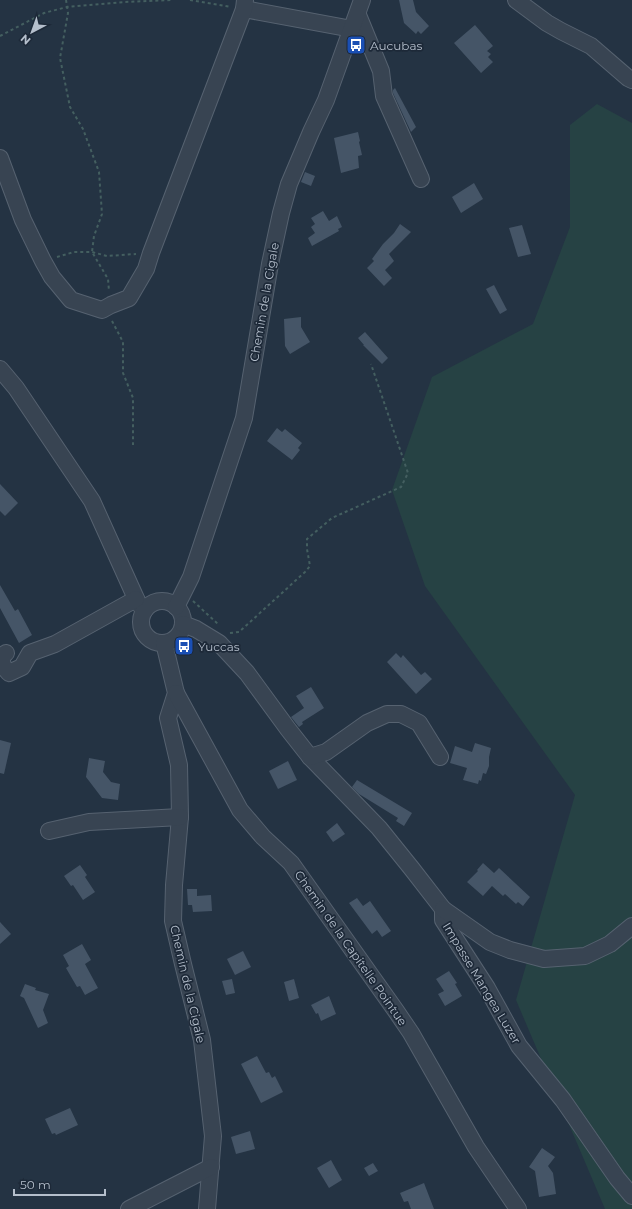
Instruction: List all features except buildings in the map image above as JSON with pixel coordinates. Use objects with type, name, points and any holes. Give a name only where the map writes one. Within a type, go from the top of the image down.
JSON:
[{"type":"street","points":[[516,0],[547,23],[591,46],[632,80]]},
{"type":"street","points":[[0,158],[23,220],[43,262],[52,277],[71,300],[102,310],[129,298],[146,269],[241,6],[357,14],[381,71],[384,96],[421,179]]},
{"type":"street","name":"Chemin de la Cigale","points":[[176,607],[191,577],[244,418],[270,264],[281,212],[289,184],[326,100],[357,14]]},
{"type":"street","points":[[0,369],[16,388],[92,501],[140,604],[142,628],[147,636],[155,642],[164,643],[173,640],[180,633],[183,624],[181,614],[176,607],[170,603],[163,601],[150,605],[140,604],[55,644],[30,653],[22,667],[9,673],[3,666],[1,657],[6,653]]},
{"type":"street","name":"Impasse Mangea Luzer","points":[[183,624],[196,629],[219,644],[247,673],[310,757],[379,828],[443,909],[443,920],[487,988],[519,1046],[563,1100],[616,1178],[632,1196]]},
{"type":"street","points":[[164,643],[176,694]]},
{"type":"street","name":"Chemin de la Cigale","points":[[176,694],[168,718],[180,765],[180,817],[174,884],[174,921],[202,1040],[213,1136],[207,1209]]},
{"type":"street","name":"Chemin de la Capitelle Pointue","points":[[176,694],[240,810],[263,837],[291,863],[396,1011],[411,1033],[476,1147],[518,1209]]},
{"type":"street","points":[[310,757],[326,752],[367,723],[387,714],[401,714],[419,724],[440,757]]},
{"type":"street","points":[[49,831],[89,822],[180,817]]},
{"type":"street","points":[[443,909],[490,942],[510,950],[544,959],[585,956],[610,944],[632,926]]},
{"type":"street","points":[[128,1209],[210,1167]]},
{"type":"path","points":[[66,0],[68,13],[60,58],[70,107],[83,129],[99,172],[102,214],[94,236],[92,252],[108,279],[110,293]]},
{"type":"path","points":[[0,36],[44,13],[67,7],[173,0]]},
{"type":"path","points":[[190,0],[241,6]]},
{"type":"path","points":[[43,262],[74,252],[92,252],[107,256],[143,253]]},
{"type":"path","points":[[112,317],[112,322],[123,342],[123,373],[133,398],[134,445]]},
{"type":"path","points":[[228,634],[239,632],[310,566],[306,549],[307,539],[332,518],[401,487],[408,473],[371,364]]},
{"type":"path","points":[[183,591],[222,628]]},
{"type":"green space","points":[[597,104],[632,123],[632,1209],[605,1209],[516,1000],[575,795],[425,586],[392,490],[432,377],[533,324],[570,227],[570,125]]},
{"type":"place","name":"Aucubas","points":[[356,45]]},
{"type":"place","name":"Yuccas","points":[[184,646]]}]
